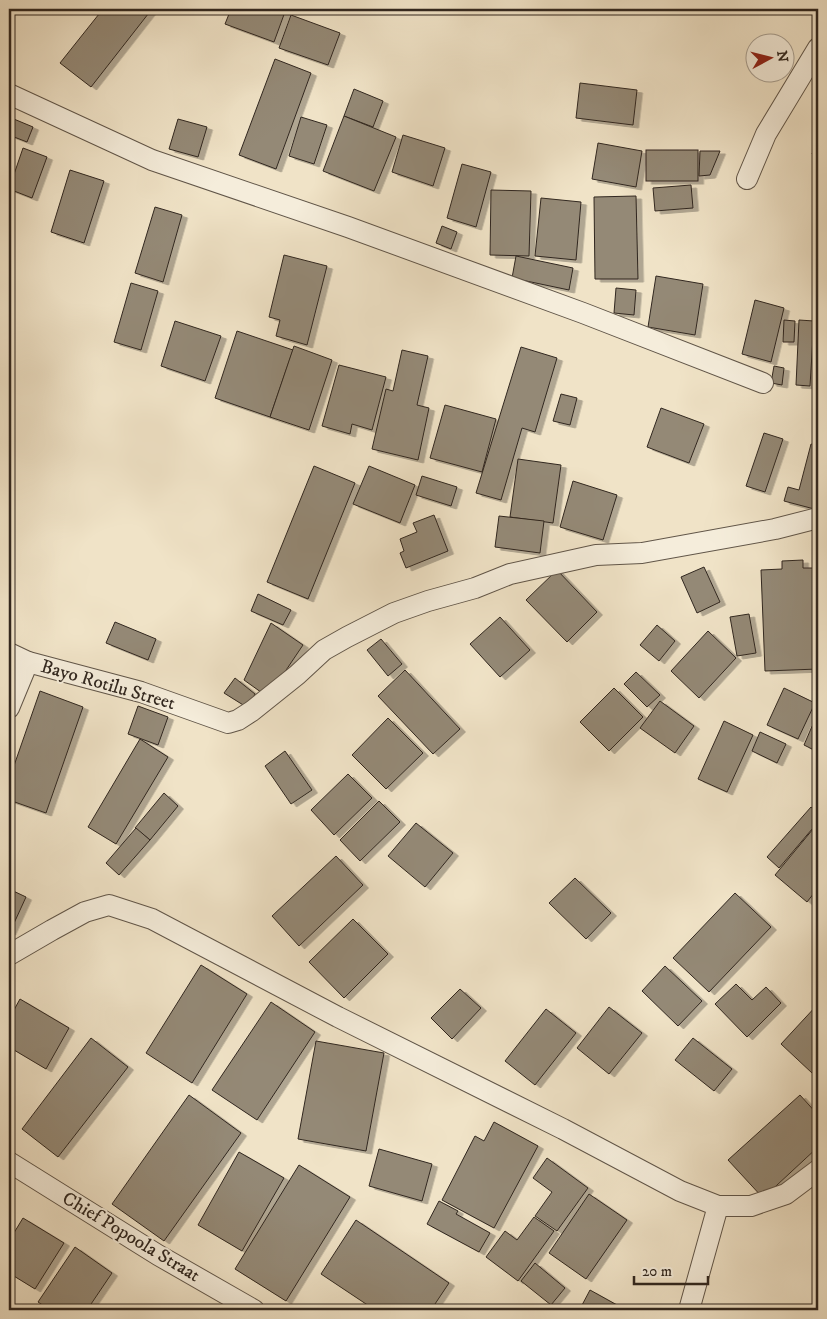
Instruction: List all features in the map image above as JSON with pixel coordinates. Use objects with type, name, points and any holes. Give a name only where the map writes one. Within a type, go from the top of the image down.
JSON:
[{"type":"street","points":[[747,179],[766,134],[818,48]]},
{"type":"street","points":[[9,94],[152,160],[348,226],[764,383]]},
{"type":"street","name":"Bayo Rotilu Street","points":[[9,653],[28,662],[141,692],[228,723],[238,720],[252,711],[297,675],[324,650],[347,636],[394,613],[428,601],[475,588],[510,574],[596,556],[642,553],[775,529],[818,518]]},
{"type":"street","points":[[9,708],[28,662]]},
{"type":"street","points":[[9,955],[85,912],[109,904],[152,919],[338,1017],[563,1129],[680,1191],[718,1206],[751,1206],[786,1194],[818,1170]]},
{"type":"street","name":"Chief Popoola Straat","points":[[9,1162],[158,1255],[254,1310]]},
{"type":"street","points":[[689,1310],[718,1206]]},
{"type":"building","points":[[103,9],[152,9],[91,87],[60,63]]},
{"type":"building","points":[[231,9],[286,9],[274,42],[225,24]]},
{"type":"building","points":[[291,15],[340,33],[328,65],[279,48]]},
{"type":"building","points":[[275,59],[311,73],[276,169],[239,155]]},
{"type":"building","points":[[580,83],[637,90],[633,125],[576,118]]},
{"type":"building","points":[[354,89],[383,101],[373,127],[344,116]]},
{"type":"building","points":[[344,116],[396,137],[374,191],[323,171]]},
{"type":"building","points":[[9,117],[33,127],[27,142],[9,135]]},
{"type":"building","points":[[301,117],[327,125],[314,164],[289,156]]},
{"type":"building","points":[[178,119],[207,127],[198,157],[169,149]]},
{"type":"building","points":[[403,135],[445,148],[433,186],[392,172]]},
{"type":"building","points":[[818,140],[818,156],[812,154]]},
{"type":"building","points":[[598,143],[642,151],[636,187],[592,179]]},
{"type":"building","points":[[23,148],[47,157],[32,198],[9,189]]},
{"type":"building","points":[[646,150],[698,150],[698,181],[646,181]]},
{"type":"building","points":[[700,151],[720,151],[710,175],[699,176]]},
{"type":"building","points":[[462,164],[491,172],[476,227],[447,218]]},
{"type":"building","points":[[70,170],[104,181],[84,243],[51,232]]},
{"type":"building","points":[[691,185],[693,208],[655,211],[653,188]]},
{"type":"building","points":[[491,190],[531,191],[529,256],[490,255]]},
{"type":"building","points":[[636,196],[638,279],[595,279],[594,197]]},
{"type":"building","points":[[541,198],[581,202],[576,260],[535,256]]},
{"type":"building","points":[[155,207],[182,215],[163,282],[135,273]]},
{"type":"building","points":[[442,226],[457,232],[451,249],[436,243]]},
{"type":"building","points":[[284,255],[327,266],[307,345],[276,336],[280,320],[269,317]]},
{"type":"building","points":[[516,256],[573,268],[569,290],[512,278]]},
{"type":"building","points":[[656,276],[703,284],[695,335],[648,327]]},
{"type":"building","points":[[131,283],[158,291],[141,350],[114,342]]},
{"type":"building","points":[[616,288],[636,290],[634,315],[614,313]]},
{"type":"building","points":[[755,300],[784,308],[771,362],[742,354]]},
{"type":"building","points":[[784,320],[795,321],[794,342],[783,342]]},
{"type":"building","points":[[799,320],[814,321],[810,386],[796,385]]},
{"type":"building","points":[[175,321],[221,336],[205,381],[161,366]]},
{"type":"building","points":[[237,331],[293,350],[270,417],[215,398]]},
{"type":"building","points":[[294,346],[332,360],[309,430],[270,417]]},
{"type":"building","points":[[521,347],[557,358],[535,432],[522,428],[501,500],[476,493]]},
{"type":"building","points":[[402,350],[428,356],[417,405],[429,408],[418,460],[372,449],[386,389],[393,391]]},
{"type":"building","points":[[339,365],[386,377],[372,430],[352,424],[350,434],[322,426]]},
{"type":"building","points":[[774,366],[784,368],[782,385],[771,383]]},
{"type":"building","points":[[561,394],[577,398],[570,425],[553,421]]},
{"type":"building","points":[[445,405],[496,419],[482,472],[430,458]]},
{"type":"building","points":[[661,408],[704,424],[689,463],[647,447]]},
{"type":"building","points":[[764,433],[783,439],[765,492],[746,486]]},
{"type":"building","points":[[811,444],[818,446],[818,482],[815,495],[818,496],[818,510],[784,501],[788,487],[799,490]]},
{"type":"building","points":[[518,459],[561,465],[553,523],[510,517]]},
{"type":"building","points":[[314,466],[355,483],[308,599],[267,582]]},
{"type":"building","points":[[369,466],[415,485],[400,523],[353,504]]},
{"type":"building","points":[[422,476],[457,487],[451,506],[416,495]]},
{"type":"building","points":[[573,481],[617,495],[603,540],[560,527]]},
{"type":"building","points":[[434,515],[448,551],[406,568],[400,553],[404,551],[400,539],[417,532],[413,523]]},
{"type":"building","points":[[499,516],[544,521],[540,553],[495,547]]},
{"type":"building","points":[[818,547],[818,565],[814,548]]},
{"type":"building","points":[[803,560],[803,568],[814,568],[818,669],[765,671],[761,570],[782,569],[782,561]]},
{"type":"building","points":[[704,567],[720,602],[697,613],[681,577]]},
{"type":"building","points":[[557,570],[597,612],[567,642],[526,600]]},
{"type":"building","points":[[258,594],[291,610],[283,625],[251,611]]},
{"type":"building","points":[[749,614],[756,653],[737,656],[730,617]]},
{"type":"building","points":[[500,617],[530,650],[500,677],[470,644]]},
{"type":"building","points":[[115,622],[156,639],[148,660],[106,643]]},
{"type":"building","points":[[271,623],[303,645],[274,688],[265,695],[244,680]]},
{"type":"building","points":[[657,625],[675,641],[659,661],[640,645]]},
{"type":"building","points":[[708,631],[736,658],[699,698],[671,671]]},
{"type":"building","points":[[381,639],[402,664],[388,676],[367,650]]},
{"type":"building","points":[[405,670],[460,729],[433,754],[378,696]]},
{"type":"building","points":[[636,672],[660,695],[647,707],[624,684]]},
{"type":"building","points":[[235,678],[255,694],[248,708],[224,693]]},
{"type":"building","points":[[614,688],[643,717],[609,751],[580,722]]},
{"type":"building","points":[[784,688],[815,703],[798,739],[767,725]]},
{"type":"building","points":[[40,691],[83,707],[46,813],[9,800],[9,780]]},
{"type":"building","points":[[660,701],[694,726],[675,753],[640,728]]},
{"type":"building","points":[[138,706],[168,717],[158,745],[128,734]]},
{"type":"building","points":[[388,718],[423,753],[386,789],[352,755]]},
{"type":"building","points":[[724,721],[753,735],[727,792],[698,779]]},
{"type":"building","points":[[813,724],[818,726],[818,752],[804,745]]},
{"type":"building","points":[[760,732],[786,744],[777,763],[752,751]]},
{"type":"building","points":[[140,739],[168,757],[116,844],[88,827]]},
{"type":"building","points":[[285,751],[312,790],[291,804],[265,766]]},
{"type":"building","points":[[348,774],[372,798],[334,835],[311,810]]},
{"type":"building","points":[[164,793],[178,806],[150,840],[135,828]]},
{"type":"building","points":[[379,801],[400,822],[360,861],[340,840]]},
{"type":"building","points":[[811,807],[818,813],[818,822],[779,868],[767,857]]},
{"type":"building","points":[[416,823],[453,853],[425,887],[388,856]]},
{"type":"building","points":[[818,823],[818,888],[807,902],[775,875]]},
{"type":"building","points":[[136,828],[150,840],[119,875],[106,863]]},
{"type":"building","points":[[336,856],[363,885],[299,946],[272,916]]},
{"type":"building","points":[[575,878],[611,913],[586,939],[549,903]]},
{"type":"building","points":[[9,889],[26,897],[10,932],[9,932]]},
{"type":"building","points":[[735,893],[771,927],[709,992],[673,958]]},
{"type":"building","points":[[353,919],[388,954],[344,998],[309,962]]},
{"type":"building","points":[[201,965],[247,994],[192,1083],[146,1053]]},
{"type":"building","points":[[665,966],[702,1001],[678,1026],[642,991]]},
{"type":"building","points":[[736,984],[752,1000],[766,987],[781,1003],[747,1037],[715,1004]]},
{"type":"building","points":[[460,989],[481,1008],[452,1039],[431,1018]]},
{"type":"building","points":[[20,999],[69,1028],[46,1069],[9,1047],[9,1019]]},
{"type":"building","points":[[271,1002],[315,1032],[257,1120],[212,1090]]},
{"type":"building","points":[[818,1004],[818,1066],[812,1073],[781,1044]]},
{"type":"building","points":[[609,1007],[642,1033],[609,1074],[577,1048]]},
{"type":"building","points":[[546,1009],[576,1033],[535,1085],[505,1061]]},
{"type":"building","points":[[91,1038],[128,1067],[58,1157],[22,1129]]},
{"type":"building","points":[[693,1038],[732,1069],[714,1091],[675,1060]]},
{"type":"building","points":[[316,1041],[384,1053],[366,1151],[298,1139]]},
{"type":"building","points":[[189,1095],[241,1133],[164,1241],[112,1204]]},
{"type":"building","points":[[800,1095],[818,1115],[818,1147],[763,1198],[728,1160]]},
{"type":"building","points":[[494,1122],[538,1146],[494,1228],[442,1200],[475,1136],[484,1141]]},
{"type":"building","points":[[379,1149],[432,1164],[422,1201],[369,1186]]},
{"type":"building","points":[[239,1152],[284,1178],[242,1251],[198,1225]]},
{"type":"building","points":[[547,1158],[588,1188],[557,1231],[535,1216],[552,1192],[533,1178]]},
{"type":"building","points":[[299,1165],[350,1197],[286,1301],[235,1269]]},
{"type":"building","points":[[589,1194],[627,1220],[586,1279],[549,1253]]},
{"type":"building","points":[[439,1201],[458,1211],[456,1214],[490,1233],[479,1252],[427,1224]]},
{"type":"building","points":[[534,1217],[554,1231],[518,1281],[486,1257],[505,1231],[517,1240]]},
{"type":"building","points":[[23,1218],[64,1243],[35,1289],[9,1273],[9,1241]]},
{"type":"building","points":[[356,1220],[449,1283],[431,1310],[375,1310],[321,1274]]},
{"type":"building","points":[[75,1247],[112,1273],[87,1310],[50,1310],[38,1302]]},
{"type":"building","points":[[535,1263],[565,1288],[551,1305],[521,1281]]},
{"type":"building","points":[[590,1290],[626,1310],[587,1310],[581,1307]]}]
